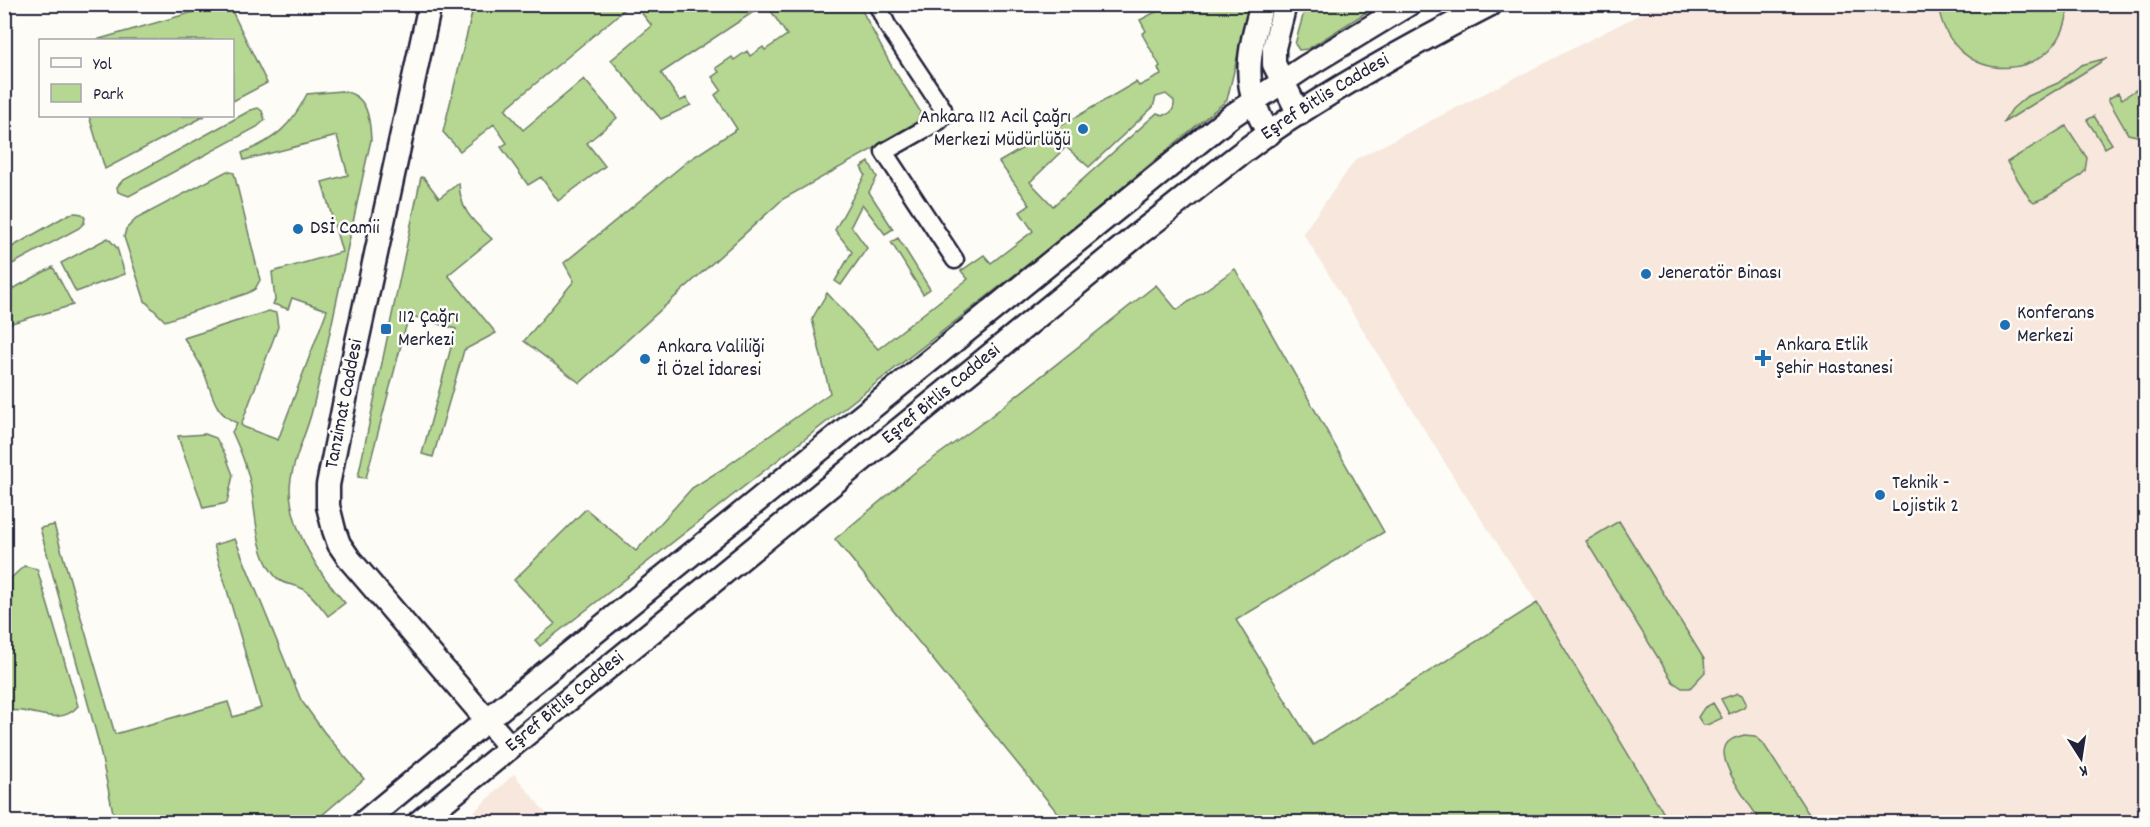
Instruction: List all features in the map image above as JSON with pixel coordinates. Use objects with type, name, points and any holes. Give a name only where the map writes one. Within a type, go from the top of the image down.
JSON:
[{"type":"main road","name":"Tanzimat Caddesi","points":[[430,4],[352,365],[327,498],[334,530],[347,556],[510,747]]},
{"type":"main road","points":[[1262,4],[1248,66],[1253,100],[1258,115],[1269,134]]},
{"type":"main road","points":[[1285,4],[1274,48],[1274,64],[1299,114]]},
{"type":"main road","name":"Eşref Bitlis Caddesi","points":[[364,822],[1230,117],[1253,100],[1409,4]]},
{"type":"main road","name":"Eşref Bitlis Caddesi","points":[[419,822],[1141,232],[1269,134],[1395,55],[1491,4]]},
{"type":"street","points":[[877,4],[887,25],[942,109],[943,117],[884,152],[955,260]]},
{"type":"shaded area","name":"Ankara Etlik Şehir Hastanesi","points":[[1658,5],[2145,5],[2145,822],[1669,822],[1537,603],[1458,484],[1303,233],[1356,159]]},
{"type":"shaded area","points":[[514,774],[553,822],[463,822]]},
{"type":"green space","points":[[619,4],[624,10],[505,109],[523,130],[584,79],[617,118],[587,143],[605,166],[558,201],[541,177],[528,185],[501,147],[507,143],[494,124],[460,151],[443,132],[474,5]]},
{"type":"green space","points":[[1306,4],[1378,5],[1308,49],[1299,50],[1295,44]]},
{"type":"green space","points":[[1938,4],[2068,5],[2062,31],[2049,51],[2029,63],[2007,68],[1984,64],[1963,53],[1947,33]]},
{"type":"green space","points":[[218,5],[229,5],[267,83],[234,100],[234,39],[99,39]]},
{"type":"green space","points":[[635,5],[764,5],[661,73],[680,101],[686,98],[691,105],[661,119],[611,60],[652,26]]},
{"type":"green space","points":[[767,5],[859,5],[892,67],[920,111],[918,120],[907,130],[783,199],[580,383],[524,341],[574,281],[564,263],[689,160],[737,129],[715,95],[721,90],[712,77],[719,72],[716,68],[732,57],[734,60],[747,51],[750,56],[763,47],[765,50],[787,35]]},
{"type":"green space","points":[[1169,5],[1250,5],[1227,100],[1058,241],[540,646],[535,640],[555,624],[514,580],[586,509],[636,551],[692,488],[830,393],[812,319],[827,293],[878,349],[968,279],[961,271],[984,255],[991,263],[1033,231],[1020,212],[1030,205],[999,162],[1136,82],[1139,86],[1161,75],[1158,68],[1160,66],[1142,34],[1146,31],[1140,20]],"holes":[[[1166,94],[1174,101],[1170,113],[1164,115],[1157,113],[1053,206],[1030,182],[1066,147],[1089,167],[1153,107],[1156,97]]]},
{"type":"green space","points":[[2107,58],[2003,123],[2012,109],[2026,97],[2058,83],[2081,65]]},
{"type":"green space","points":[[2145,76],[2145,135],[2141,137],[2128,134],[2108,99],[2118,93],[2122,99],[2143,85],[2141,79]]},
{"type":"green space","points":[[341,91],[357,97],[366,108],[371,140],[320,377],[293,471],[290,490],[295,520],[308,551],[345,603],[328,616],[310,594],[280,580],[267,564],[258,534],[249,477],[232,432],[237,423],[229,419],[214,401],[201,366],[184,338],[269,311],[276,313],[278,327],[241,425],[278,440],[327,310],[292,298],[288,309],[273,304],[275,300],[272,272],[342,252],[322,182],[348,175],[337,136],[244,160],[242,153],[264,143],[281,131],[295,115],[307,94]]},
{"type":"green space","points":[[258,108],[262,111],[265,120],[257,127],[129,196],[118,192],[117,187],[122,181]]},
{"type":"green space","points":[[2094,116],[2112,144],[2105,148],[2087,120]]},
{"type":"green space","points":[[89,117],[203,117],[105,169]]},
{"type":"green space","points":[[2066,126],[2087,158],[2085,171],[2079,177],[2034,202],[2029,198],[2007,162]]},
{"type":"green space","points":[[869,162],[877,177],[869,192],[893,229],[885,234],[862,204],[851,226],[867,248],[841,285],[835,281],[852,252],[835,230],[865,175],[861,167]]},
{"type":"green space","points":[[227,171],[234,173],[260,280],[255,289],[248,293],[165,321],[145,301],[124,237],[126,229],[136,219]]},
{"type":"green space","points":[[421,177],[439,198],[459,183],[462,201],[469,215],[492,239],[448,275],[496,333],[464,350],[433,457],[422,454],[456,329],[409,315],[366,478],[358,477]]},
{"type":"green space","points":[[69,214],[82,214],[85,218],[79,228],[5,268],[5,251]]},
{"type":"green space","points":[[108,238],[117,248],[125,274],[76,292],[61,263]]},
{"type":"green space","points":[[898,238],[930,289],[923,294],[891,242]]},
{"type":"green space","points":[[53,267],[73,305],[5,325],[5,293]]},
{"type":"green space","points":[[1235,269],[1384,532],[1236,620],[1313,745],[1537,603],[1669,822],[1065,822],[835,539],[920,468],[986,420],[1156,285],[1177,310]]},
{"type":"green space","points":[[205,434],[216,438],[233,475],[227,503],[203,508],[178,436]]},
{"type":"green space","points":[[1619,521],[1704,659],[1705,672],[1690,688],[1682,688],[1673,682],[1586,541]]},
{"type":"green space","points":[[54,525],[115,734],[228,702],[233,717],[261,708],[214,545],[235,539],[301,700],[324,732],[364,779],[314,822],[131,822],[130,818],[115,822],[98,740],[40,528]]},
{"type":"green space","points":[[24,566],[37,569],[78,706],[70,713],[61,716],[14,710],[5,712],[5,645],[11,639],[11,578]]},
{"type":"green space","points":[[1738,693],[1742,695],[1746,703],[1744,707],[1729,714],[1721,699]]},
{"type":"green space","points":[[1713,703],[1722,718],[1703,725],[1698,717],[1704,708]]},
{"type":"green space","points":[[1744,735],[1755,736],[1763,743],[1814,822],[1761,822],[1731,775],[1724,755],[1728,742]]},
{"type":"place","name":"Ankara 112 Acil Çağrı Merkezi Müdürlüğü","points":[[1083,129]]},
{"type":"place","name":"DSİ Camii","points":[[298,229]]},
{"type":"place","name":"Jeneratör Binası","points":[[1646,274]]},
{"type":"place","name":"Konferans Merkezi","points":[[2005,325]]},
{"type":"place","name":"112 Çağrı Merkezi","points":[[386,329]]},
{"type":"place","name":"Ankara Etlik Şehir Hastanesi","points":[[1763,358]]},
{"type":"place","name":"Ankara Valiliği İl Özel İdaresi","points":[[645,359]]},
{"type":"place","name":"Teknik - Lojistik 2","points":[[1880,495]]}]
